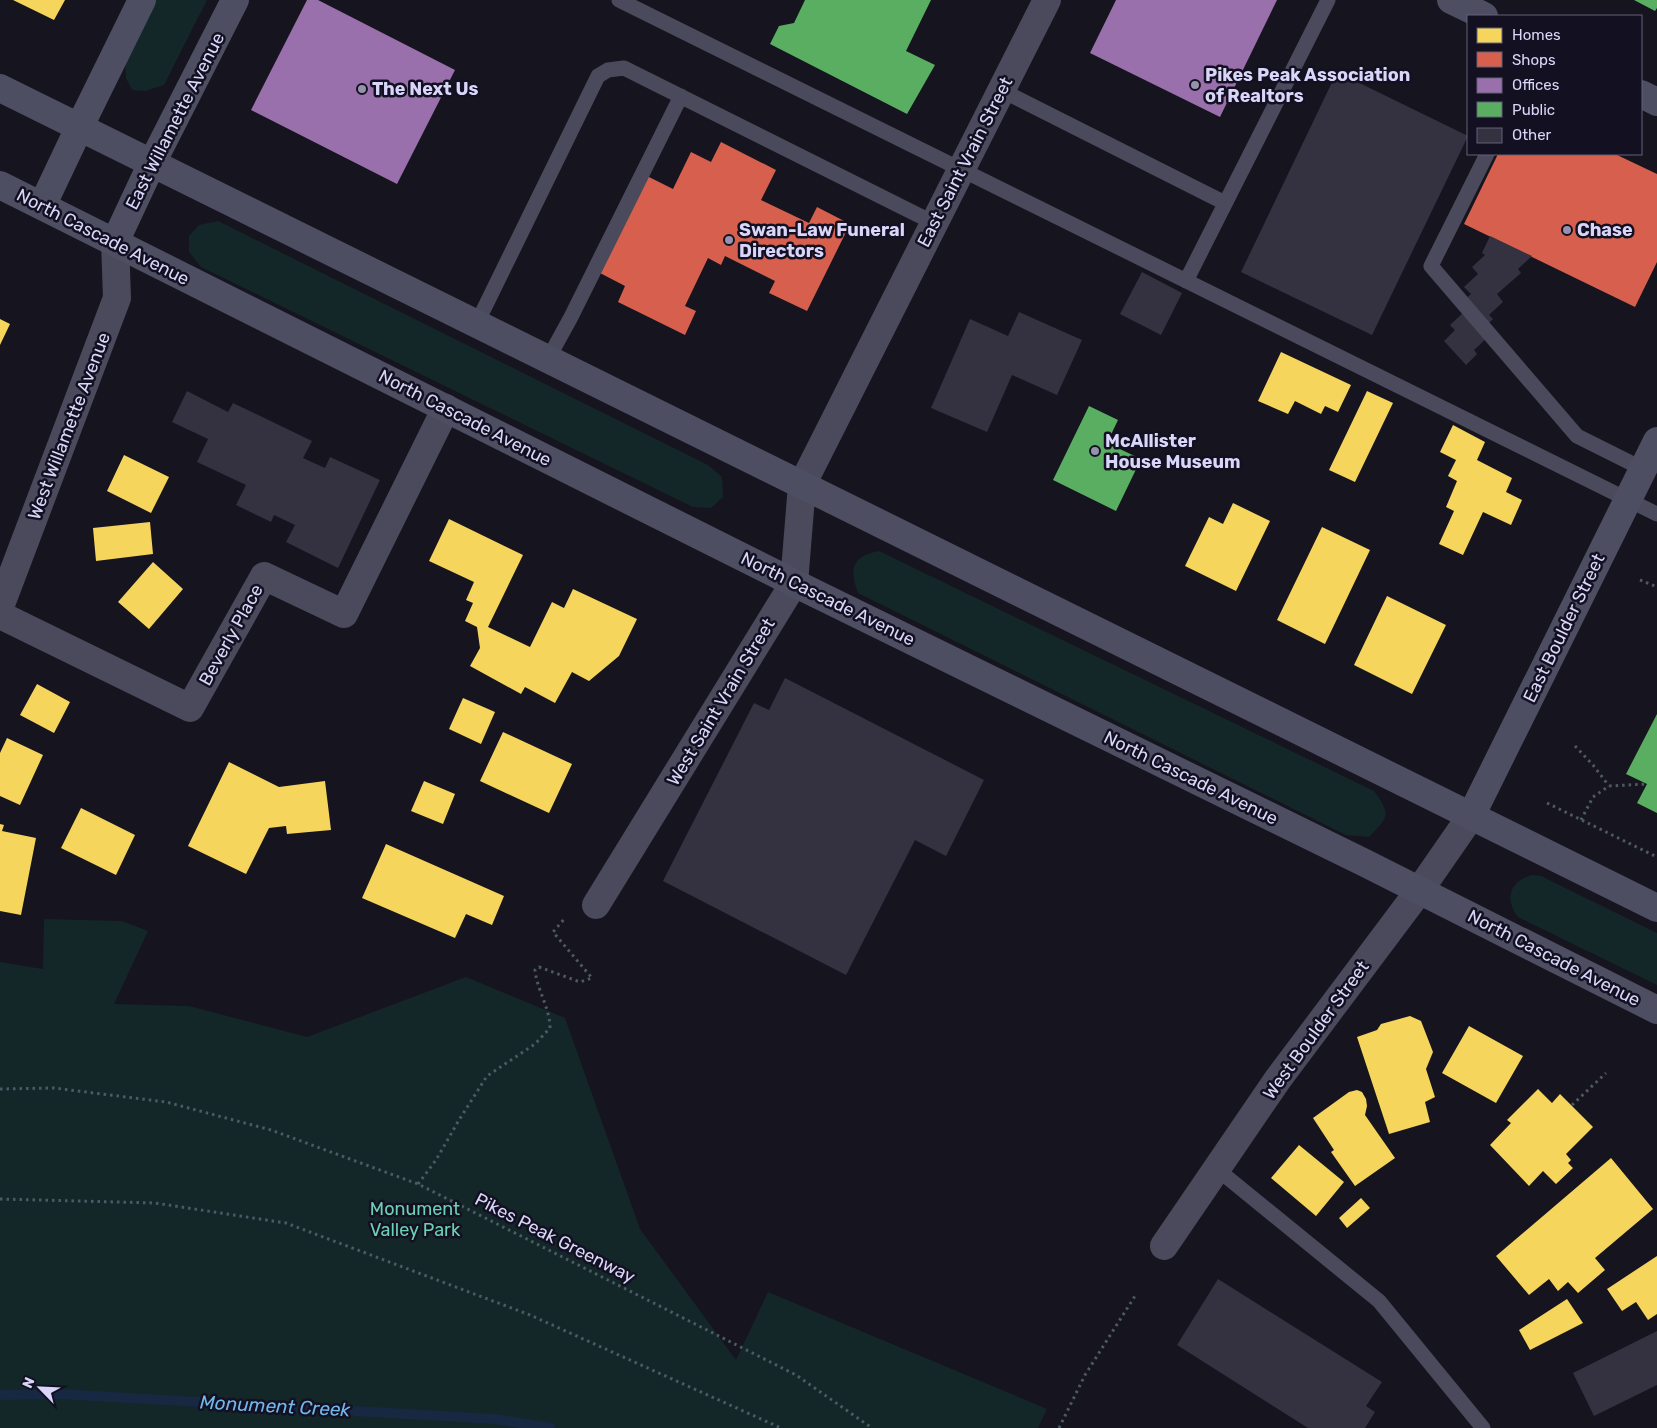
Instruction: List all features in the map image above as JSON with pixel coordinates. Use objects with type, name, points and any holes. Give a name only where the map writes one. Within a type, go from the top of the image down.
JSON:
[{"type":"main road","points":[[42,206],[142,0]]},
{"type":"main road","name":"East Willamette Avenue","points":[[115,242],[152,163],[235,0]]},
{"type":"main road","points":[[1451,0],[1482,15]]},
{"type":"main road","points":[[0,88],[1657,908]]},
{"type":"main road","points":[[1642,94],[1657,102]]},
{"type":"main road","name":"North Cascade Avenue","points":[[0,185],[794,583],[1657,1010]]},
{"type":"main road","name":"East Boulder Street","points":[[1471,816],[1657,441]]},
{"type":"street","name":"East Saint Vrain Street","points":[[802,485],[1046,0]]},
{"type":"street","name":"West Willamette Avenue","points":[[0,607],[7,569],[117,298],[115,242]]},
{"type":"street","name":"Beverly Place","points":[[0,615],[190,708],[264,576],[344,614],[446,408]]},
{"type":"street","name":"West Saint Vrain Street","points":[[596,905],[794,583],[802,485]]},
{"type":"street","name":"West Boulder Street","points":[[1164,1246],[1278,1079],[1419,891],[1471,816]]},
{"type":"lane","points":[[619,0],[1657,514]]},
{"type":"lane","points":[[1186,281],[1328,0]]},
{"type":"lane","points":[[477,323],[598,76],[608,70],[624,68],[934,222]]},
{"type":"lane","points":[[1001,90],[1225,203]]},
{"type":"lane","points":[[548,359],[571,317],[681,96]]},
{"type":"lane","points":[[1486,155],[1431,266],[1576,436],[1643,469]]},
{"type":"lane","points":[[1217,1169],[1380,1301],[1483,1428]]},
{"type":"path","points":[[1640,580],[1657,587]]},
{"type":"path","points":[[1575,746],[1593,764],[1610,786]]},
{"type":"path","points":[[1581,820],[1593,797],[1610,786],[1647,784]]},
{"type":"path","points":[[1547,803],[1657,857]]},
{"type":"path","points":[[418,1184],[436,1160],[487,1076],[536,1044],[550,1028],[550,1017],[536,982],[535,970],[539,967],[580,982],[592,978],[553,932],[566,917]]},
{"type":"path","points":[[1572,1105],[1606,1073]]},
{"type":"path","name":"Pikes Peak Greenway","points":[[0,1089],[54,1088],[166,1102],[271,1130],[418,1184],[796,1375],[872,1428]]},
{"type":"path","points":[[0,1199],[155,1203],[286,1223],[530,1315],[780,1428]]},
{"type":"path","points":[[1059,1428],[1085,1375],[1135,1296]]},
{"type":"green space","points":[[155,0],[207,0],[164,85],[145,91],[132,90],[126,78],[125,60]]},
{"type":"green space","points":[[218,221],[708,465],[722,477],[723,497],[711,508],[693,507],[201,267],[189,252],[189,236],[199,225]]},
{"type":"green space","points":[[879,551],[1374,791],[1383,805],[1385,811],[1384,820],[1369,837],[1346,835],[858,593],[854,577],[855,565],[863,556]]},
{"type":"green space","points":[[1532,875],[1541,876],[1657,933],[1657,985],[1518,917],[1511,904],[1510,897],[1514,886]]},
{"type":"green space","name":"Monument Valley Park","points":[[44,919],[122,921],[148,931],[114,1004],[189,1006],[307,1037],[466,977],[565,1018],[640,1229],[736,1360],[768,1292],[1047,1409],[1038,1428],[0,1428],[0,962],[43,969]]},
{"type":"building: Homes","points":[[13,0],[65,0],[54,20]]},
{"type":"building: Homes","points":[[0,319],[10,324],[0,345]]},
{"type":"building: Homes","points":[[1281,352],[1351,385],[1338,412],[1325,406],[1321,414],[1295,401],[1288,414],[1258,401]]},
{"type":"building: Homes","points":[[1367,391],[1393,403],[1355,482],[1329,470]]},
{"type":"building: Homes","points":[[1453,425],[1485,442],[1477,460],[1512,478],[1506,492],[1522,500],[1511,525],[1483,512],[1463,555],[1439,544],[1454,511],[1446,507],[1457,481],[1448,476],[1456,460],[1440,452]]},
{"type":"building: Homes","points":[[124,455],[169,477],[151,513],[107,491]]},
{"type":"building: Homes","points":[[1233,503],[1270,521],[1236,591],[1185,566],[1209,517],[1223,524]]},
{"type":"building: Homes","points":[[449,519],[523,555],[488,627],[530,647],[552,602],[564,608],[573,589],[637,619],[619,656],[589,681],[572,672],[555,703],[525,687],[521,694],[470,666],[480,648],[477,627],[465,621],[473,603],[466,600],[474,582],[429,561]]},
{"type":"building: Homes","points":[[150,522],[153,554],[96,561],[93,528]]},
{"type":"building: Homes","points":[[1322,527],[1370,550],[1325,644],[1277,620]]},
{"type":"building: Homes","points":[[153,562],[183,589],[149,629],[118,602]]},
{"type":"building: Homes","points":[[1387,596],[1446,625],[1412,694],[1354,665]]},
{"type":"building: Homes","points":[[37,684],[70,702],[54,733],[20,715]]},
{"type":"building: Homes","points":[[463,698],[495,712],[481,744],[449,729]]},
{"type":"building: Homes","points":[[503,732],[572,764],[549,813],[480,781]]},
{"type":"building: Homes","points":[[7,738],[43,755],[20,805],[0,796],[0,753]]},
{"type":"building: Homes","points":[[229,762],[279,787],[325,781],[331,830],[287,834],[286,826],[269,828],[246,874],[188,846]]},
{"type":"building: Homes","points":[[424,781],[455,794],[443,824],[411,811]]},
{"type":"building: Homes","points":[[81,808],[135,835],[116,875],[61,848]]},
{"type":"building: Homes","points":[[0,824],[4,825],[2,831],[36,838],[21,915],[0,911]]},
{"type":"building: Homes","points":[[386,844],[504,896],[492,925],[466,914],[455,938],[362,898]]},
{"type":"building: Homes","points":[[1410,1016],[1421,1021],[1433,1052],[1426,1069],[1435,1097],[1425,1102],[1430,1122],[1389,1134],[1357,1037],[1377,1030],[1381,1024]]},
{"type":"building: Homes","points":[[1469,1026],[1523,1056],[1496,1103],[1442,1073]]},
{"type":"building: Homes","points":[[1538,1089],[1552,1103],[1560,1094],[1593,1127],[1566,1154],[1571,1160],[1568,1163],[1573,1168],[1556,1184],[1543,1171],[1529,1186],[1490,1145],[1511,1123],[1507,1120]]},
{"type":"building: Homes","points":[[1357,1090],[1362,1092],[1366,1099],[1365,1115],[1395,1158],[1355,1186],[1331,1152],[1334,1150],[1313,1118],[1349,1092]]},
{"type":"building: Homes","points":[[1299,1145],[1344,1182],[1316,1216],[1271,1178]]},
{"type":"building: Homes","points":[[1611,1158],[1653,1209],[1595,1258],[1605,1270],[1578,1293],[1568,1282],[1558,1291],[1549,1279],[1529,1295],[1496,1256]]},
{"type":"building: Homes","points":[[1361,1198],[1370,1208],[1347,1228],[1339,1218]]},
{"type":"building: Homes","points":[[1657,1256],[1657,1314],[1648,1320],[1636,1302],[1622,1311],[1607,1289]]},
{"type":"building: Homes","points":[[1567,1299],[1583,1323],[1530,1350],[1519,1330]]},
{"type":"building: Shops","name":"Swan-Law Funeral Directors","points":[[721,142],[776,170],[761,200],[809,223],[817,207],[850,224],[807,311],[769,293],[775,281],[725,256],[721,265],[708,258],[685,306],[696,311],[685,335],[618,302],[625,286],[600,273],[647,176],[673,189],[691,152],[711,162]]},
{"type":"building: Shops","name":"Chase","points":[[1498,155],[1617,155],[1657,174],[1657,262],[1635,307],[1464,224]]},
{"type":"building: Offices","points":[[307,0],[318,0],[455,70],[397,184],[251,110]]},
{"type":"building: Offices","name":"Pikes Peak Association of Realtors","points":[[1116,0],[1277,0],[1220,117],[1090,53]]},
{"type":"building: Public","points":[[805,0],[931,0],[906,51],[935,65],[907,114],[770,44],[779,26],[794,23]]},
{"type":"building: Public","points":[[1634,0],[1657,0],[1657,8],[1655,11]]},
{"type":"building: Public","name":"McAllister House Museum","points":[[1089,406],[1118,420],[1107,443],[1141,459],[1116,511],[1053,480]]},
{"type":"building: Public","points":[[1657,714],[1657,813],[1637,803],[1647,784],[1626,774]]},
{"type":"building: Other","points":[[1337,72],[1467,136],[1372,335],[1241,272]]},
{"type":"building: Other","points":[[1490,236],[1532,256],[1518,269],[1521,273],[1497,294],[1503,302],[1489,315],[1493,319],[1481,331],[1488,337],[1474,350],[1477,354],[1466,365],[1444,341],[1455,330],[1450,325],[1464,312],[1458,306],[1471,294],[1464,287],[1478,274],[1472,267],[1485,255],[1482,253]]},
{"type":"building: Other","points":[[1142,272],[1182,293],[1161,335],[1120,314]]},
{"type":"building: Other","points":[[1019,312],[1082,340],[1057,395],[1012,375],[987,432],[931,408],[970,319],[1008,336]]},
{"type":"building: Other","points":[[187,391],[228,412],[233,403],[312,441],[303,458],[325,468],[330,457],[380,480],[338,568],[286,542],[295,525],[274,515],[271,522],[236,505],[246,485],[197,462],[208,439],[172,422]]},
{"type":"building: Other","points":[[785,678],[984,780],[946,856],[915,840],[846,975],[663,881],[754,703],[769,710]]},
{"type":"building: Other","points":[[1218,1279],[1382,1382],[1366,1406],[1375,1412],[1365,1428],[1308,1428],[1177,1345]]},
{"type":"building: Other","points":[[1657,1331],[1657,1385],[1594,1416],[1573,1373]]},
{"type":"waterway","name":"Monument Creek","points":[[0,1395],[59,1394],[495,1419],[550,1428]]},
{"type":"place","name":"Pikes Peak Association of Realtors","points":[[1195,85]]},
{"type":"place","name":"The Next Us","points":[[362,89]]},
{"type":"place","name":"Chase","points":[[1567,230]]},
{"type":"place","name":"Swan-Law Funeral Directors","points":[[729,240]]},
{"type":"place","name":"McAllister House Museum","points":[[1095,451]]}]
